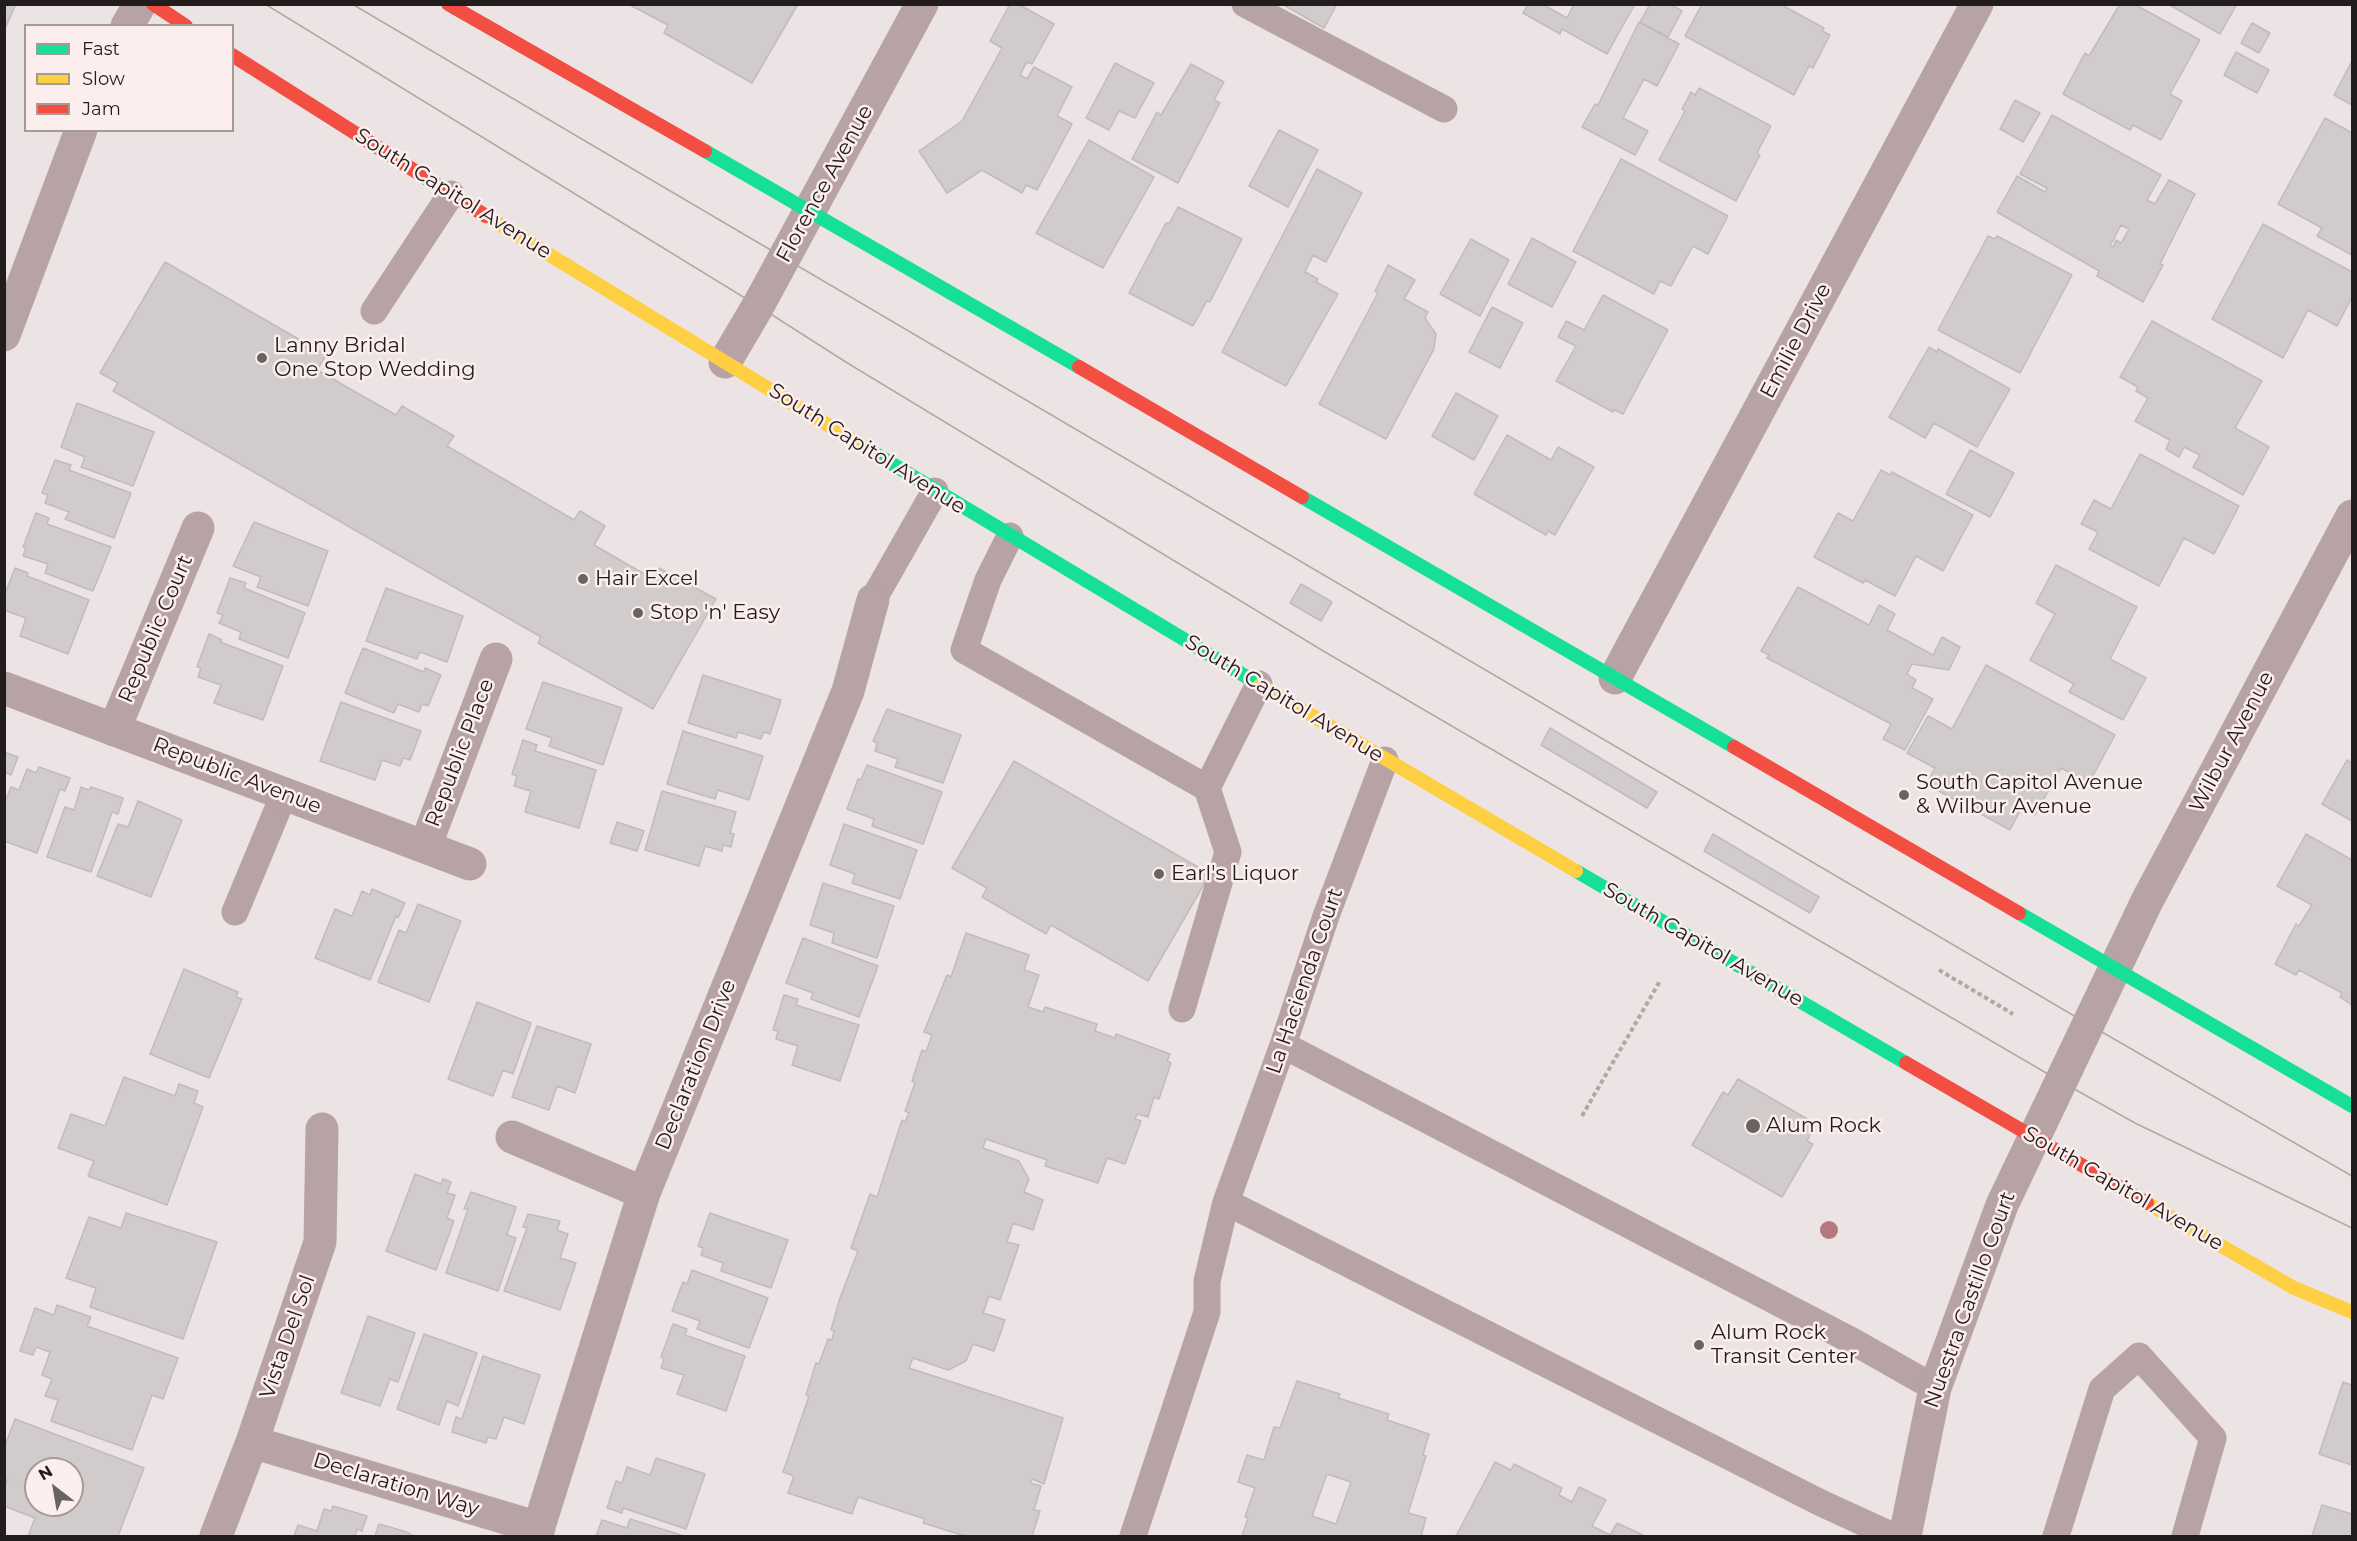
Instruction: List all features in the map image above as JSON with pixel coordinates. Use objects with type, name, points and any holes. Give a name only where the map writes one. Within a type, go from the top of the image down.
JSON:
[{"type":"main road","points":[[153,4],[183,24]]},
{"type":"main road","points":[[448,4],[810,211],[2352,1106]]},
{"type":"main road","name":"South Capitol Avenue","points":[[234,56],[451,194],[935,491],[1385,760],[2294,1288],[2352,1312]]},
{"type":"street","points":[[128,24],[140,4]]},
{"type":"street","name":"Florence Avenue","points":[[725,362],[922,4]]},
{"type":"street","name":"Emilie Drive","points":[[1615,678],[1977,4]]},
{"type":"street","points":[[4,335],[80,132]]},
{"type":"street","name":"Wilbur Avenue","points":[[2032,1137],[2147,901],[2352,516]]},
{"type":"street","name":"Republic Court","points":[[114,730],[198,528]]},
{"type":"street","name":"Declaration Drive","points":[[538,1532],[644,1192],[848,692],[873,600]]},
{"type":"street","name":"Republic Place","points":[[425,847],[496,659]]},
{"type":"street","name":"Republic Avenue","points":[[4,688],[470,864]]},
{"type":"street","name":"Vista Del Sol","points":[[216,1536],[252,1442],[320,1242],[322,1129]]},
{"type":"street","points":[[512,1137],[644,1192]]},
{"type":"street","name":"Nuestra Castillo Court","points":[[1905,1536],[1935,1388],[2002,1205],[2032,1137]]},
{"type":"street","name":"Declaration Way","points":[[252,1442],[538,1532]]},
{"type":"lane","points":[[1245,4],[1444,109]]},
{"type":"lane","points":[[374,311],[451,194]]},
{"type":"lane","points":[[873,600],[935,491]]},
{"type":"lane","points":[[1010,536],[988,580],[964,650],[1207,788],[1228,852],[1182,1009]]},
{"type":"lane","points":[[1207,788],[1259,684]]},
{"type":"lane","name":"La Hacienda Court","points":[[1133,1536],[1207,1312],[1207,1281],[1226,1202],[1283,1045],[1326,916],[1385,760]]},
{"type":"lane","points":[[234,912],[284,794]]},
{"type":"lane","points":[[1283,1045],[1854,1341],[1935,1388]]},
{"type":"lane","points":[[1226,1202],[1821,1503],[1893,1536]]},
{"type":"lane","points":[[2056,1536],[2102,1389],[2139,1356],[2213,1438],[2185,1536]]},
{"type":"path","points":[[1939,970],[2013,1014]]},
{"type":"path","points":[[1582,1116],[1660,981]]},
{"type":"building","points":[[4,4],[16,4],[4,31]]},
{"type":"building","points":[[798,4],[752,83],[664,33],[668,25],[630,5]]},
{"type":"building","points":[[1010,4],[1018,4],[1054,24],[1032,64],[1027,62],[1020,75],[1027,79],[1034,67],[1072,87],[1057,116],[1072,124],[1037,190],[1026,185],[1022,193],[982,170],[947,193],[919,151],[962,121],[1002,48],[990,41]]},
{"type":"building","points":[[1282,4],[1337,4],[1324,28]]},
{"type":"building","points":[[1528,4],[1542,4],[1567,18],[1574,4],[1635,4],[1607,54],[1562,29],[1560,34],[1523,13]]},
{"type":"building","points":[[1650,4],[1670,4],[1682,11],[1668,37],[1640,22]]},
{"type":"building","points":[[1702,4],[1780,4],[1824,28],[1822,31],[1830,35],[1813,68],[1809,66],[1794,95],[1685,36]]},
{"type":"building","points":[[2120,4],[2134,4],[2200,40],[2170,94],[2182,101],[2161,140],[2133,125],[2130,130],[2063,94],[2085,53],[2089,56]]},
{"type":"building","points":[[2168,4],[2237,4],[2220,34]]},
{"type":"building","points":[[1639,22],[1679,44],[1657,86],[1644,79],[1623,118],[1648,131],[1635,155],[1582,127],[1595,104],[1598,105]]},
{"type":"building","points":[[2252,23],[2270,33],[2259,53],[2241,43]]},
{"type":"building","points":[[2236,52],[2269,70],[2257,93],[2224,75]]},
{"type":"building","points":[[2352,61],[2352,105],[2334,95]]},
{"type":"building","points":[[1115,63],[1154,83],[1135,118],[1119,111],[1109,130],[1086,118]]},
{"type":"building","points":[[1191,64],[1224,82],[1214,100],[1220,103],[1178,183],[1132,159],[1157,112],[1161,115]]},
{"type":"building","points":[[1699,88],[1771,126],[1757,153],[1760,155],[1736,201],[1659,160],[1685,111],[1682,109],[1691,92],[1695,95]]},
{"type":"building","points":[[2015,100],[2040,113],[2023,142],[2000,129]]},
{"type":"building","points":[[2052,115],[2161,175],[2147,200],[2155,204],[2169,180],[2195,194],[2160,264],[2163,265],[2143,302],[2097,276],[2099,271],[1997,212],[2017,176],[2045,192],[2047,188],[2020,174]],"holes":[[[2121,225],[2129,229],[2121,243],[2116,240],[2113,247],[2110,246]]]},
{"type":"building","points":[[2325,118],[2352,133],[2352,255],[2317,236],[2322,228],[2278,204]]},
{"type":"building","points":[[1279,130],[1318,150],[1288,207],[1249,186]]},
{"type":"building","points":[[1089,140],[1154,177],[1103,268],[1036,233]]},
{"type":"building","points":[[1621,159],[1728,216],[1708,254],[1693,246],[1671,286],[1660,281],[1654,294],[1573,251]]},
{"type":"building","points":[[1317,169],[1362,193],[1326,262],[1313,255],[1305,272],[1318,279],[1316,282],[1338,294],[1286,386],[1222,352]]},
{"type":"building","points":[[1178,207],[1242,239],[1210,302],[1207,301],[1193,326],[1129,293],[1166,223],[1169,224]]},
{"type":"building","points":[[2263,224],[2352,272],[2352,297],[2337,326],[2308,310],[2283,358],[2212,319]]},
{"type":"building","points":[[1988,236],[1995,239],[1997,236],[2072,275],[2020,373],[1938,330]]},
{"type":"building","points":[[1532,238],[1576,262],[1552,307],[1508,284]]},
{"type":"building","points":[[1471,239],[1509,260],[1480,316],[1440,294]]},
{"type":"building","points":[[165,262],[326,355],[317,370],[396,415],[402,406],[454,436],[447,446],[574,520],[580,511],[605,526],[594,545],[653,579],[659,568],[716,599],[653,709],[538,643],[541,637],[113,391],[118,383],[100,373]]},
{"type":"building","points":[[1388,265],[1415,280],[1404,299],[1428,312],[1425,318],[1436,334],[1434,349],[1386,439],[1319,404],[1378,293],[1375,291]]},
{"type":"building","points":[[1603,295],[1668,330],[1623,414],[1615,410],[1613,412],[1556,381],[1576,346],[1558,337],[1566,321],[1584,330]]},
{"type":"building","points":[[1492,307],[1523,323],[1500,368],[1469,352]]},
{"type":"building","points":[[2152,321],[2262,381],[2235,428],[2269,447],[2243,495],[2193,467],[2200,455],[2184,447],[2179,457],[2166,449],[2170,440],[2135,421],[2148,398],[2136,391],[2138,387],[2120,377]]},
{"type":"building","points":[[1929,347],[1937,352],[1938,349],[2010,389],[1977,447],[1934,423],[1925,438],[1889,417]]},
{"type":"building","points":[[1456,393],[1498,416],[1474,460],[1432,436]]},
{"type":"building","points":[[77,403],[154,432],[133,486],[81,467],[85,457],[61,447]]},
{"type":"building","points":[[1507,435],[1551,460],[1558,447],[1594,467],[1555,535],[1548,531],[1546,535],[1474,494]]},
{"type":"building","points":[[1970,450],[2014,473],[1990,517],[1946,494]]},
{"type":"building","points":[[2140,454],[2239,506],[2214,554],[2184,538],[2159,586],[2089,549],[2098,532],[2081,524],[2094,500],[2111,509]]},
{"type":"building","points":[[55,460],[71,465],[69,470],[131,493],[114,538],[65,519],[69,512],[45,503],[48,495],[42,493]]},
{"type":"building","points":[[1881,470],[1890,475],[1892,472],[1973,515],[1943,571],[1916,556],[1895,596],[1865,580],[1863,583],[1814,557],[1838,513],[1853,521]]},
{"type":"building","points":[[36,513],[49,518],[47,524],[111,547],[93,591],[45,573],[48,564],[23,556],[26,548],[23,547]]},
{"type":"building","points":[[254,522],[328,551],[308,606],[257,587],[261,577],[233,566]]},
{"type":"building","points":[[2056,565],[2137,607],[2110,659],[2146,678],[2123,720],[2069,692],[2074,684],[2030,660],[2055,614],[2036,603]]},
{"type":"building","points":[[15,568],[28,573],[27,576],[89,600],[68,654],[20,636],[26,618],[4,610],[4,596]]},
{"type":"building","points":[[230,578],[246,583],[244,588],[305,613],[288,658],[239,639],[241,632],[219,623],[223,615],[217,613]]},
{"type":"building","points":[[1301,584],[1332,602],[1321,621],[1290,603]]},
{"type":"building","points":[[1798,587],[1869,625],[1879,605],[1895,614],[1887,630],[1933,655],[1942,637],[1960,647],[1949,670],[1912,664],[1907,674],[1916,680],[1912,688],[1933,699],[1905,750],[1883,739],[1891,724],[1767,658],[1769,655],[1761,651]]},
{"type":"building","points":[[386,588],[463,616],[447,662],[420,652],[417,659],[366,641]]},
{"type":"building","points":[[209,634],[222,640],[220,642],[283,666],[263,720],[214,703],[221,685],[198,677],[201,668],[197,667]]},
{"type":"building","points":[[363,648],[424,672],[425,668],[441,675],[428,706],[422,704],[419,712],[398,704],[394,713],[345,693]]},
{"type":"building","points":[[1986,665],[2115,735],[2089,783],[2061,768],[2035,815],[2022,807],[2010,830],[1926,784],[1935,768],[1907,753],[1928,716],[1952,729]]},
{"type":"building","points":[[703,675],[781,700],[770,734],[764,732],[761,739],[738,732],[736,738],[688,723]]},
{"type":"building","points":[[543,682],[622,708],[603,765],[549,746],[552,738],[526,729]]},
{"type":"building","points":[[341,702],[421,731],[410,760],[403,758],[400,766],[382,760],[375,780],[320,761]]},
{"type":"building","points":[[887,709],[961,735],[943,783],[895,767],[898,759],[875,751],[877,743],[873,741]]},
{"type":"building","points":[[1550,728],[1657,792],[1647,808],[1541,745]]},
{"type":"building","points":[[683,731],[763,756],[749,800],[718,790],[715,799],[667,784]]},
{"type":"building","points":[[523,740],[537,745],[535,751],[596,770],[579,828],[525,812],[531,791],[514,786],[517,776],[512,774]]},
{"type":"building","points":[[4,752],[18,757],[11,775],[4,772]]},
{"type":"building","points":[[2347,760],[2352,763],[2352,821],[2322,804]]},
{"type":"building","points":[[1014,761],[1210,874],[1148,981],[1051,925],[1046,934],[982,897],[987,888],[952,868]]},
{"type":"building","points":[[867,765],[942,792],[923,844],[872,826],[874,819],[847,809],[858,779],[861,780]]},
{"type":"building","points":[[39,767],[70,778],[65,791],[60,789],[37,853],[4,841],[4,804],[11,787],[19,790],[27,769],[36,773]]},
{"type":"building","points":[[81,787],[89,790],[91,787],[123,798],[118,814],[112,812],[91,872],[47,857],[65,807],[74,810]]},
{"type":"building","points":[[662,791],[736,812],[730,833],[734,834],[731,847],[723,845],[722,851],[705,846],[699,866],[645,850]]},
{"type":"building","points":[[138,801],[182,820],[151,897],[97,876],[118,824],[128,827]]},
{"type":"building","points":[[617,822],[644,831],[637,851],[610,843]]},
{"type":"building","points":[[844,824],[917,850],[900,899],[852,883],[855,874],[830,865]]},
{"type":"building","points":[[1713,834],[1819,897],[1810,913],[1704,851]]},
{"type":"building","points":[[2306,834],[2352,860],[2352,1005],[2340,997],[2342,993],[2299,970],[2296,975],[2275,964],[2296,924],[2299,926],[2312,905],[2277,886]]},
{"type":"building","points":[[823,883],[894,906],[877,958],[832,943],[834,933],[810,925]]},
{"type":"building","points":[[372,889],[405,903],[398,918],[396,916],[370,980],[315,958],[335,909],[352,916],[362,891],[370,895]]},
{"type":"building","points":[[418,904],[461,921],[429,1002],[378,982],[399,930],[406,933]]},
{"type":"building","points":[[966,933],[1029,955],[1024,970],[1039,975],[1028,1007],[1043,1012],[1045,1007],[1097,1024],[1095,1031],[1115,1038],[1116,1034],[1170,1054],[1167,1061],[1171,1063],[1159,1099],[1154,1097],[1148,1117],[1137,1114],[1135,1119],[1141,1121],[1125,1164],[1107,1158],[1098,1183],[1045,1166],[1047,1160],[986,1139],[983,1148],[1019,1161],[1029,1179],[1024,1192],[1043,1200],[1033,1230],[1013,1223],[1007,1242],[1019,1245],[1000,1300],[989,1296],[983,1313],[1005,1320],[994,1351],[973,1344],[966,1361],[948,1370],[913,1358],[909,1368],[1063,1418],[1044,1484],[1032,1479],[1030,1483],[1041,1486],[1034,1510],[1040,1511],[1032,1536],[965,1536],[923,1523],[925,1519],[858,1497],[852,1514],[788,1493],[794,1476],[783,1472],[809,1396],[806,1395],[816,1363],[819,1364],[828,1339],[832,1340],[834,1331],[831,1330],[840,1298],[858,1251],[851,1248],[870,1194],[877,1197],[902,1120],[905,1122],[909,1113],[905,1111],[915,1083],[912,1081],[922,1050],[926,1052],[932,1035],[924,1032],[947,975],[951,977]]},
{"type":"building","points":[[803,938],[878,966],[859,1017],[811,999],[813,993],[786,983]]},
{"type":"building","points":[[184,969],[238,992],[236,997],[242,999],[209,1078],[150,1054]]},
{"type":"building","points":[[784,995],[798,999],[796,1005],[859,1025],[840,1081],[792,1065],[798,1046],[776,1039],[778,1031],[773,1030]]},
{"type":"building","points":[[477,1002],[531,1023],[513,1074],[503,1070],[493,1096],[448,1079]]},
{"type":"building","points":[[537,1026],[591,1044],[575,1093],[557,1086],[549,1110],[512,1097]]},
{"type":"building","points":[[124,1077],[175,1096],[179,1084],[198,1091],[194,1103],[203,1107],[167,1205],[88,1176],[94,1161],[58,1148],[71,1114],[105,1126]]},
{"type":"building","points":[[1738,1079],[1816,1124],[1807,1141],[1813,1144],[1782,1197],[1692,1145],[1723,1092],[1728,1095]]},
{"type":"building","points":[[415,1174],[441,1184],[443,1179],[451,1182],[447,1193],[455,1195],[447,1218],[454,1221],[436,1270],[386,1251]]},
{"type":"building","points":[[471,1192],[516,1207],[507,1235],[516,1238],[498,1291],[446,1273],[468,1209],[464,1209]]},
{"type":"building","points":[[126,1213],[217,1242],[183,1339],[90,1307],[96,1288],[66,1278],[89,1217],[121,1228]]},
{"type":"building","points":[[710,1213],[788,1240],[771,1288],[721,1271],[723,1263],[701,1255],[703,1248],[698,1246]]},
{"type":"building","points":[[528,1214],[560,1221],[557,1230],[568,1234],[560,1258],[576,1263],[560,1310],[504,1291],[527,1228],[523,1227]]},
{"type":"building","points":[[692,1270],[768,1298],[749,1348],[697,1329],[700,1321],[672,1311],[683,1282],[687,1284]]},
{"type":"building","points":[[57,1305],[91,1317],[87,1326],[178,1358],[163,1399],[152,1395],[132,1450],[51,1421],[58,1400],[45,1396],[52,1379],[42,1375],[50,1352],[36,1347],[33,1355],[20,1351],[35,1308],[54,1315]]},
{"type":"building","points":[[368,1316],[415,1333],[398,1382],[390,1379],[380,1406],[341,1393]]},
{"type":"building","points":[[673,1324],[687,1329],[685,1335],[745,1356],[726,1411],[677,1394],[684,1375],[661,1368],[664,1359],[661,1357]]},
{"type":"building","points":[[424,1334],[477,1353],[458,1406],[447,1401],[439,1425],[397,1409]]},
{"type":"building","points":[[483,1356],[540,1375],[524,1424],[504,1417],[496,1439],[488,1437],[486,1443],[452,1432],[456,1417],[462,1419]]},
{"type":"building","points":[[1297,1381],[1340,1394],[1338,1398],[1389,1414],[1387,1420],[1429,1434],[1423,1455],[1426,1456],[1408,1513],[1426,1518],[1421,1536],[1242,1536],[1248,1518],[1245,1517],[1255,1488],[1238,1482],[1247,1455],[1264,1460],[1274,1427],[1280,1428]],"holes":[[[1327,1474],[1351,1482],[1336,1524],[1312,1516]]]},
{"type":"building","points":[[2343,1382],[2352,1385],[2352,1465],[2319,1454]]},
{"type":"building","points":[[15,1419],[144,1468],[118,1536],[28,1536],[35,1518],[32,1517],[84,1517],[84,1457],[24,1457],[24,1514],[4,1506],[4,1489],[8,1479],[4,1477],[4,1448]]},
{"type":"building","points":[[656,1458],[705,1474],[686,1529],[623,1508],[622,1513],[607,1508],[616,1481],[622,1483],[627,1467],[650,1475]]},
{"type":"building","points":[[1495,1462],[1511,1470],[1514,1464],[1562,1488],[1559,1495],[1572,1502],[1579,1487],[1606,1500],[1592,1526],[1610,1535],[1617,1523],[1645,1536],[1456,1536]]},
{"type":"building","points":[[2322,1505],[2352,1514],[2352,1536],[2312,1536]]},
{"type":"building","points":[[333,1506],[367,1516],[362,1531],[357,1529],[355,1536],[294,1536],[298,1525],[317,1531],[324,1509],[331,1511]]},
{"type":"building","points":[[630,1519],[684,1536],[596,1536],[602,1520],[627,1528]]},
{"type":"building","points":[[379,1524],[407,1532],[413,1536],[375,1536]]},
{"type":"tram line","points":[[265,4],[849,364],[1325,652],[2060,1081],[2135,1123],[2352,1228]]},
{"type":"tram line","points":[[352,4],[2088,1024],[2352,1176]]},
{"type":"traffic: fast","points":[[705,151],[1079,367]]},
{"type":"traffic: fast","points":[[864,447],[1260,685]]},
{"type":"traffic: fast","points":[[1302,497],[1734,747]]},
{"type":"traffic: fast","points":[[1576,871],[1906,1063]]},
{"type":"traffic: fast","points":[[2019,913],[2352,1106]]},
{"type":"traffic: slow","points":[[486,216],[864,447]]},
{"type":"traffic: slow","points":[[1260,685],[1576,871]]},
{"type":"traffic: slow","points":[[2147,1203],[2294,1288],[2352,1312]]},
{"type":"traffic: jam","points":[[153,4],[183,24]]},
{"type":"traffic: jam","points":[[448,4],[705,151]]},
{"type":"traffic: jam","points":[[234,56],[486,216]]},
{"type":"traffic: jam","points":[[1079,367],[1302,497]]},
{"type":"traffic: jam","points":[[1734,747],[2019,913]]},
{"type":"traffic: jam","points":[[1906,1063],[2147,1203]]},
{"type":"place","name":"Lanny Bridal One Stop Wedding","points":[[262,358]]},
{"type":"place","name":"Hair Excel","points":[[583,579]]},
{"type":"place","name":"Stop 'n' Easy","points":[[638,613]]},
{"type":"place","name":"South Capitol Avenue & Wilbur Avenue","points":[[1904,795]]},
{"type":"place","name":"Earl's Liquor","points":[[1159,874]]},
{"type":"place","name":"Alum Rock","points":[[1753,1126]]},
{"type":"place","name":"Alum Rock Transit Center","points":[[1699,1345]]}]
